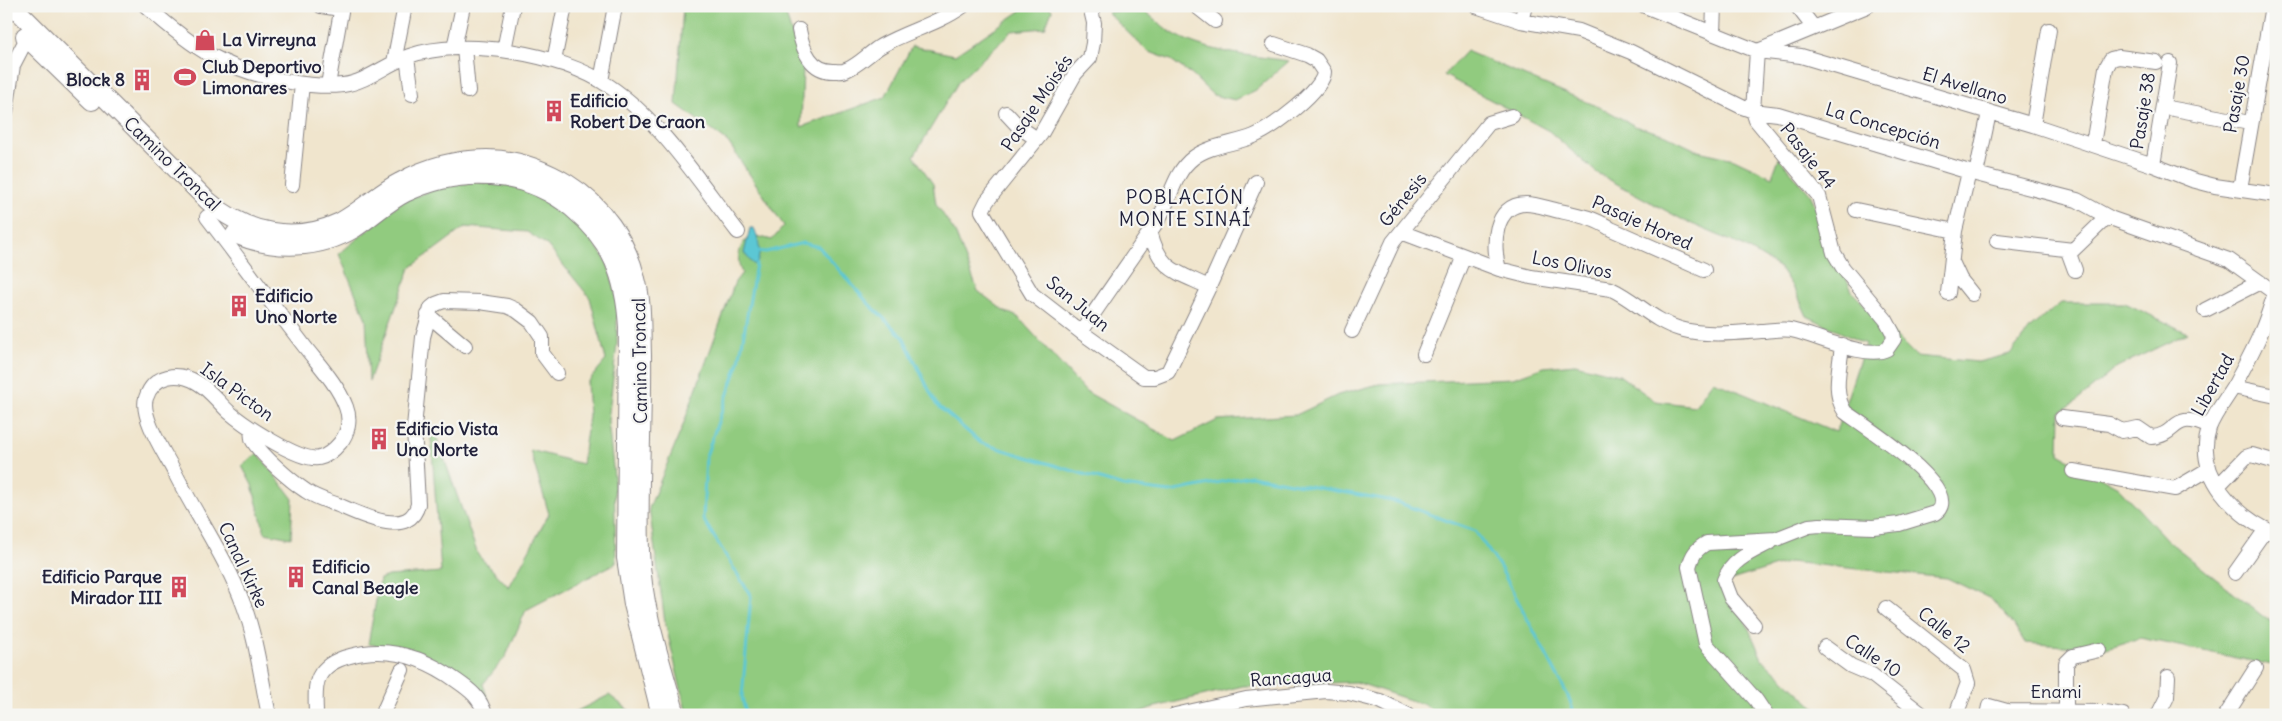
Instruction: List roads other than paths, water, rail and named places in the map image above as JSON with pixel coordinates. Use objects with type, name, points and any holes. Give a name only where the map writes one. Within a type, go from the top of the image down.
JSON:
[{"type":"main road","points":[[13,6],[31,33]]},
{"type":"main road","points":[[6,17],[31,33]]},
{"type":"main road","name":"Camino Troncal","points":[[31,33],[207,216],[244,238],[284,246],[319,243],[346,232],[387,204],[425,184],[451,177],[472,175],[506,178],[533,185],[558,198],[590,224],[614,259],[620,272],[626,298],[628,337],[626,558],[633,604],[662,715]]},
{"type":"main road","name":"Camino Troncal","points":[[31,33],[207,200],[227,216],[250,227],[289,234],[321,229],[341,221],[386,190],[419,172],[446,163],[476,159],[505,160],[547,172],[572,187],[597,208],[617,233],[624,247],[634,269],[639,293],[642,372],[640,553],[647,606],[676,715]]},
{"type":"street","points":[[146,6],[194,46],[219,61],[248,73],[302,84],[328,85],[352,83],[401,60],[434,50],[459,48],[504,50],[576,68],[611,87],[656,127],[738,232]]},
{"type":"street","points":[[321,6],[341,8],[328,85]]},
{"type":"street","points":[[405,6],[401,60],[412,94]]},
{"type":"street","points":[[463,6],[459,48],[468,91]]},
{"type":"street","points":[[504,50],[513,6]]},
{"type":"street","points":[[554,62],[565,6]]},
{"type":"street","points":[[601,81],[615,6]]},
{"type":"street","points":[[799,30],[802,47],[814,66],[820,70],[830,72],[845,71],[880,46],[950,15],[963,6]]},
{"type":"street","name":"Pasaje Moisés","points":[[982,210],[987,201],[1037,139],[1057,109],[1075,74],[1090,58],[1094,43],[1094,23],[1090,6]]},
{"type":"street","points":[[1196,6],[1215,21]]},
{"type":"street","name":"La Concepción","points":[[1476,6],[1521,21],[1579,31],[1631,52],[1753,111],[1778,114],[1972,173],[2077,200],[2110,218],[2229,260],[2275,291]]},
{"type":"street","points":[[1521,21],[1525,6]]},
{"type":"street","name":"El Avellano","points":[[1645,6],[1757,51],[1801,56],[2093,144],[2192,180],[2276,195]]},
{"type":"street","points":[[1713,33],[1714,6]]},
{"type":"street","points":[[1797,6],[1814,28]]},
{"type":"street","points":[[1753,111],[1757,51],[1867,6]]},
{"type":"street","name":"Pasaje 30","points":[[2240,190],[2250,123],[2269,59],[2272,6]]},
{"type":"street","points":[[2033,125],[2049,30]]},
{"type":"street","points":[[6,112],[13,65],[31,33]]},
{"type":"street","points":[[1081,332],[1161,214],[1179,176],[1192,158],[1204,151],[1260,134],[1308,98],[1322,83],[1324,72],[1316,60],[1274,44]]},
{"type":"street","name":"Pasaje 38","points":[[2093,144],[2106,68],[2110,59],[2119,57],[2163,62],[2163,107],[2153,165]]},
{"type":"street","points":[[292,185],[302,84]]},
{"type":"street","points":[[2163,107],[2250,123]]},
{"type":"street","name":"Pasaje 44","points":[[1753,111],[1756,120],[1765,132],[1820,196],[1830,244],[1834,253],[1843,268],[1890,326],[1894,339],[1881,352],[1870,354],[1842,345]]},
{"type":"street","points":[[1006,113],[1019,127],[1037,139]]},
{"type":"street","points":[[1948,293],[1953,264],[1955,231],[1989,113]]},
{"type":"street","name":"Génesis","points":[[1352,331],[1393,242],[1489,123],[1512,116]]},
{"type":"street","points":[[1150,231],[1158,255],[1168,268],[1209,288],[1256,182]]},
{"type":"street","name":"Pasaje Hored","points":[[1499,269],[1494,244],[1500,222],[1504,214],[1512,208],[1525,204],[1598,221],[1610,229],[1704,270]]},
{"type":"street","name":"San Juan","points":[[982,210],[1032,294],[1144,377],[1156,377],[1168,372],[1209,288]]},
{"type":"street","points":[[1856,210],[1955,231]]},
{"type":"street","name":"Isla Picton","points":[[185,494],[146,414],[146,401],[152,386],[159,380],[174,375],[190,378],[200,384],[251,430],[307,458],[319,458],[330,453],[344,438],[348,428],[346,407],[336,388],[207,216]]},
{"type":"street","points":[[1996,241],[2068,251],[2077,248],[2101,223],[2110,218]]},
{"type":"street","name":"Los Olivos","points":[[1401,232],[1499,269],[1531,277],[1610,289],[1646,313],[1671,325],[1690,331],[1736,333],[1782,329],[1793,330],[1842,345]]},
{"type":"street","points":[[239,260],[239,247],[244,238]]},
{"type":"street","points":[[2068,251],[2075,270]]},
{"type":"street","points":[[1424,354],[1464,256]]},
{"type":"street","points":[[1953,264],[1960,279],[1972,294]]},
{"type":"street","points":[[2205,310],[2260,282]]},
{"type":"street","name":"Libertad","points":[[2271,532],[2244,516],[2218,486],[2208,470],[2206,445],[2209,427],[2263,332],[2275,291]]},
{"type":"street","points":[[251,430],[252,440],[286,476],[308,493],[382,522],[397,523],[412,518],[418,504],[414,427],[428,315],[436,304],[444,301],[480,302],[507,306],[532,322],[542,337],[542,353],[557,373]]},
{"type":"street","points":[[428,315],[465,346]]},
{"type":"street","points":[[1754,625],[1731,598],[1724,580],[1727,572],[1737,560],[1776,539],[1809,526],[1874,527],[1891,525],[1923,518],[1939,510],[1941,497],[1939,490],[1920,467],[1844,412],[1838,402],[1837,393],[1842,345]]},
{"type":"street","points":[[2233,387],[2276,396]]},
{"type":"street","points":[[2062,418],[2109,424],[2122,431],[2138,428],[2152,438],[2160,436],[2184,420],[2197,421],[2209,427]]},
{"type":"street","points":[[2218,486],[2246,457],[2252,455],[2276,462]]},
{"type":"street","points":[[2073,471],[2176,489],[2208,470]]},
{"type":"street","name":"Canal Kirke","points":[[185,494],[232,576],[244,604],[269,715]]},
{"type":"street","points":[[2235,573],[2271,532]]},
{"type":"street","points":[[1766,715],[1756,700],[1706,644],[1689,566],[1692,556],[1698,548],[1707,543],[1776,539]]},
{"type":"street","name":"Calle 12","points":[[1886,608],[1964,670],[1968,683],[1956,715]]},
{"type":"street","name":"Calle 10","points":[[1824,647],[1851,666],[1872,675],[1923,715]]},
{"type":"street","points":[[2066,711],[2066,662],[2073,656],[2099,650]]},
{"type":"street","points":[[316,715],[319,677],[327,667],[340,658],[361,652],[386,651],[427,662],[452,678],[473,692],[481,702],[485,715]]},
{"type":"street","points":[[2226,715],[2256,668]]},
{"type":"street","points":[[382,715],[402,670]]},
{"type":"street","points":[[2158,715],[2167,697],[2168,678]]},
{"type":"street","name":"Rancagua","points":[[1175,715],[1203,711],[1246,699],[1326,691],[1349,693],[1380,701],[1408,715]]},
{"type":"street","name":"Enami","points":[[1988,710],[2066,711],[2123,715]]},
{"type":"water","points":[[750,228],[753,228],[755,231],[758,240],[759,256],[756,264],[753,264],[744,253]]},
{"type":"waterway","points":[[756,251],[766,252],[803,243],[819,247],[869,304],[903,337],[936,404],[981,443],[1123,486],[1170,492],[1251,476],[1394,501],[1475,531],[1500,567],[1567,694],[1575,715]]},
{"type":"waterway","points":[[746,715],[742,697],[751,596],[703,519],[706,456],[739,362],[756,264]]},
{"type":"place","name":"La Virreyna","points":[[205,40]]},
{"type":"place","name":"Club Deportivo Limonares","points":[[185,77]]},
{"type":"place","name":"Block 8","points":[[142,80]]},
{"type":"place","name":"Edificio Robert De Craon","points":[[554,111]]},
{"type":"place","name":"Edificio Uno Norte","points":[[239,306]]},
{"type":"place","name":"Edificio Vista Uno Norte","points":[[379,439]]},
{"type":"place","name":"Edificio Canal Beagle","points":[[296,577]]},
{"type":"place","name":"Edificio Parque Mirador III","points":[[179,587]]},
{"type":"district","name":"POBLACIÓN MONTE SINAÍ","points":[[1185,208]]}]
